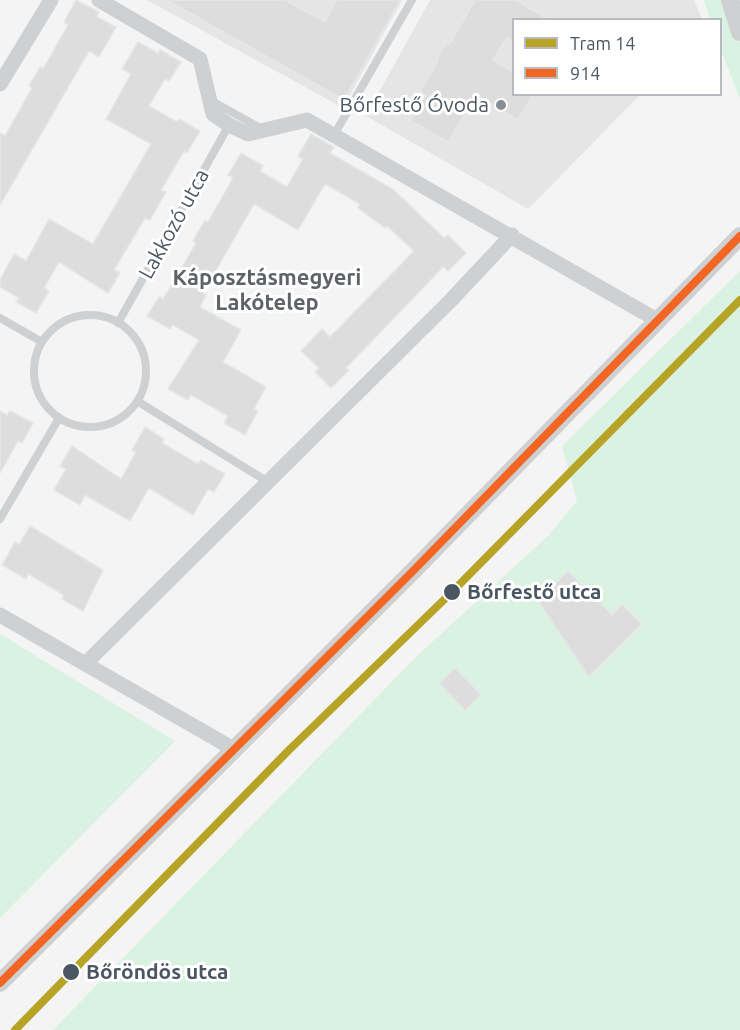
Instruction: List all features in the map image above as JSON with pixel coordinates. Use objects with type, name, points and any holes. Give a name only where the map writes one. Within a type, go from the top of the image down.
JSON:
[{"type":"street","points":[[0,84],[51,0]]},
{"type":"street","points":[[99,0],[200,59],[213,114],[229,125],[248,134],[307,120],[512,235],[657,320]]},
{"type":"street","points":[[729,0],[740,32]]},
{"type":"street","points":[[85,664],[512,235]]},
{"type":"street","points":[[0,983],[232,748],[412,572],[740,236]]},
{"type":"street","points":[[0,615],[232,748]]},
{"type":"lane","points":[[334,135],[412,0]]},
{"type":"lane","points":[[210,100],[263,130]]},
{"type":"lane","name":"Lakkozó utca","points":[[118,322],[229,125]]},
{"type":"lane","points":[[103,316],[118,322],[131,333],[140,346],[145,360],[143,389],[137,401],[125,414],[102,425],[72,424],[59,418],[48,407],[34,381],[34,366],[42,342],[50,331],[75,317],[103,316]]},
{"type":"lane","points":[[0,318],[42,342]]},
{"type":"lane","points":[[137,401],[268,482]]},
{"type":"lane","points":[[0,519],[59,418]]},
{"type":"shaded area","points":[[147,0],[402,0],[343,108]]},
{"type":"shaded area","name":"Bőrfestő Óvoda","points":[[430,0],[694,0],[702,18],[512,18],[512,96],[639,96],[528,209],[366,116]]},
{"type":"green space","points":[[704,0],[740,0],[740,99],[722,53],[722,18],[710,18]]},
{"type":"green space","points":[[740,271],[740,1030],[53,1030],[418,655],[549,535],[577,501],[562,446]]},
{"type":"green space","points":[[0,634],[175,741],[0,918]]},
{"type":"building","points":[[76,0],[99,12],[97,17],[116,27],[99,57],[89,51],[0,205],[0,133],[5,136],[32,88],[29,86],[40,67],[43,69],[68,25],[64,22]]},
{"type":"building","points":[[167,0],[285,0],[325,22],[337,0],[400,0],[344,100]]},
{"type":"building","points":[[475,0],[516,0],[546,18],[512,18],[512,40],[507,37],[493,60],[512,71],[512,96],[532,96],[518,120],[476,95],[448,142],[410,120],[426,95],[420,92],[446,43],[449,45]]},
{"type":"building","points":[[138,42],[158,53],[160,50],[181,62],[169,81],[165,79],[149,106],[177,122],[179,119],[200,131],[187,153],[184,151],[161,190],[166,192],[150,220],[145,218],[114,270],[120,273],[108,293],[59,262],[44,288],[49,291],[36,313],[16,302],[19,298],[0,287],[0,280],[14,254],[26,261],[49,219],[93,244],[151,144],[106,119],[131,74],[122,69]]},
{"type":"building","points":[[311,134],[334,147],[330,153],[394,190],[444,238],[448,235],[466,253],[448,271],[443,267],[346,368],[349,370],[331,388],[315,372],[319,368],[301,351],[322,329],[330,337],[414,251],[387,226],[385,228],[358,208],[360,204],[325,184],[298,230],[254,204],[203,293],[206,295],[200,307],[241,330],[223,362],[266,387],[254,409],[258,411],[245,435],[224,423],[228,416],[191,395],[188,400],[168,389],[199,340],[173,325],[170,329],[147,316],[159,297],[163,299],[176,278],[196,243],[193,241],[205,220],[208,222],[233,178],[228,175],[241,153],[263,166],[260,171],[287,187],[303,159],[298,156]]},
{"type":"building","points":[[0,411],[7,415],[10,411],[33,423],[22,443],[18,441],[0,473]]},
{"type":"building","points":[[145,427],[164,439],[162,443],[198,464],[201,460],[225,474],[214,492],[208,489],[193,515],[149,488],[130,521],[85,495],[80,505],[54,490],[66,469],[60,466],[72,446],[121,479],[136,452],[132,450]]},
{"type":"building","points":[[30,526],[103,570],[83,611],[62,599],[64,595],[28,574],[26,579],[2,565],[15,542],[19,545]]},
{"type":"building","points":[[568,571],[612,615],[622,604],[642,624],[589,677],[538,601]]},
{"type":"building","points":[[455,668],[481,695],[465,710],[439,683]]},
{"type":"tram line","name":"14","points":[[15,1030],[289,750],[452,592],[740,300]]},
{"type":"transit line","name":"914","points":[[0,983],[412,572],[740,236]]},
{"type":"place","name":"Bőrfestő Óvoda","points":[[501,105]]},
{"type":"place","name":"Bőrfestő utca","points":[[452,592]]},
{"type":"place","name":"Bőröndös utca","points":[[71,972]]},
{"type":"district","name":"Káposztásmegyeri Lakótelep","points":[[267,290]]}]
